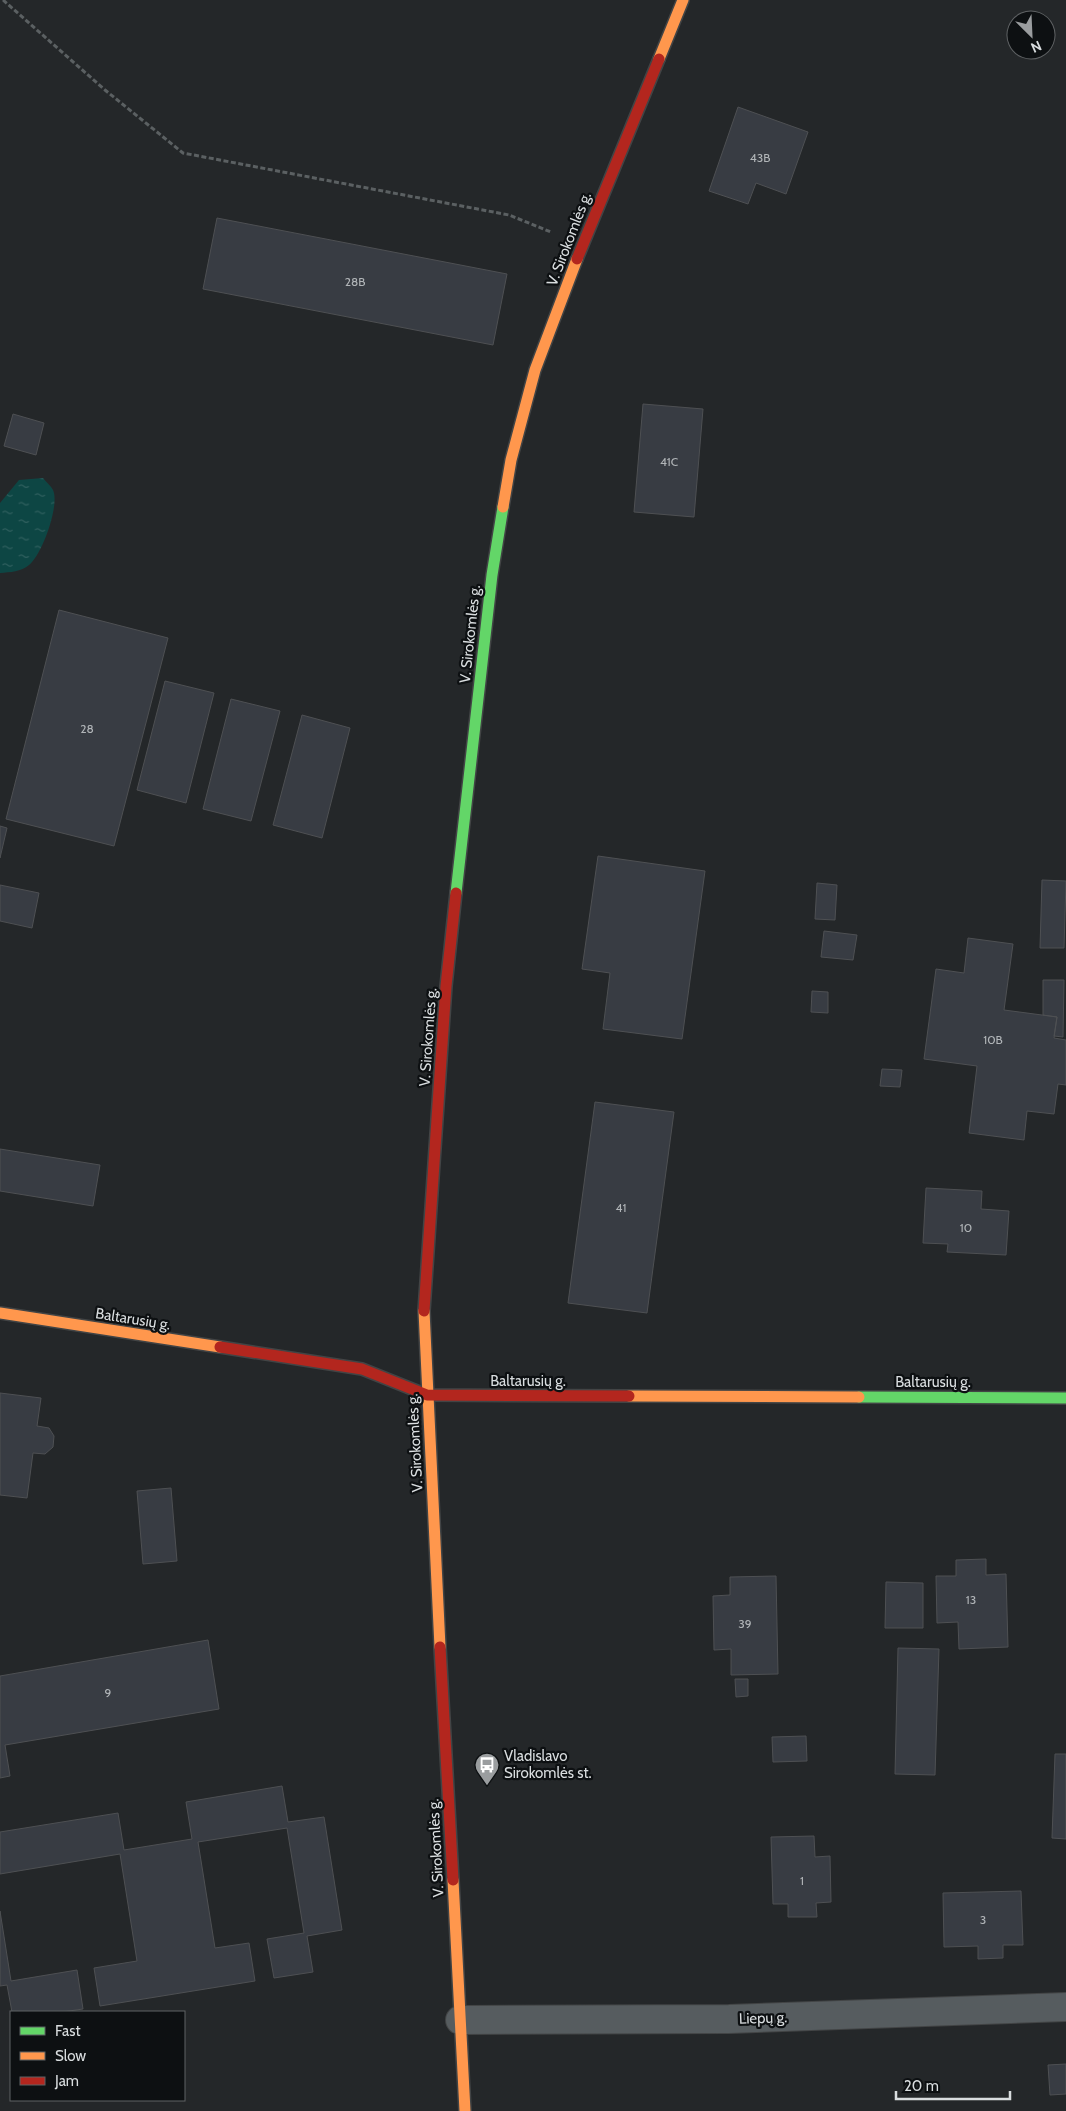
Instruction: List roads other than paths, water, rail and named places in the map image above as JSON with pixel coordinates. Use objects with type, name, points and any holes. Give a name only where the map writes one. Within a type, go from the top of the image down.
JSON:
[{"type":"street","name":"V. Sirokomlės g.","points":[[465,2111],[423,1322],[446,986],[492,575],[511,460],[535,370],[582,245],[650,75],[683,0]]},
{"type":"street","name":"Baltarusių g.","points":[[0,1313],[362,1369],[427,1396],[1066,1398]]},
{"type":"street","name":"Liepų g.","points":[[460,2020],[729,2019],[1066,2007]]},
{"type":"water","points":[[43,478],[52,488],[55,497],[52,518],[44,541],[34,560],[29,565],[15,571],[0,573],[0,503],[19,480]]},
{"type":"place","name":"Vladislavo Sirokomlės st.","points":[[487,1786]]}]
